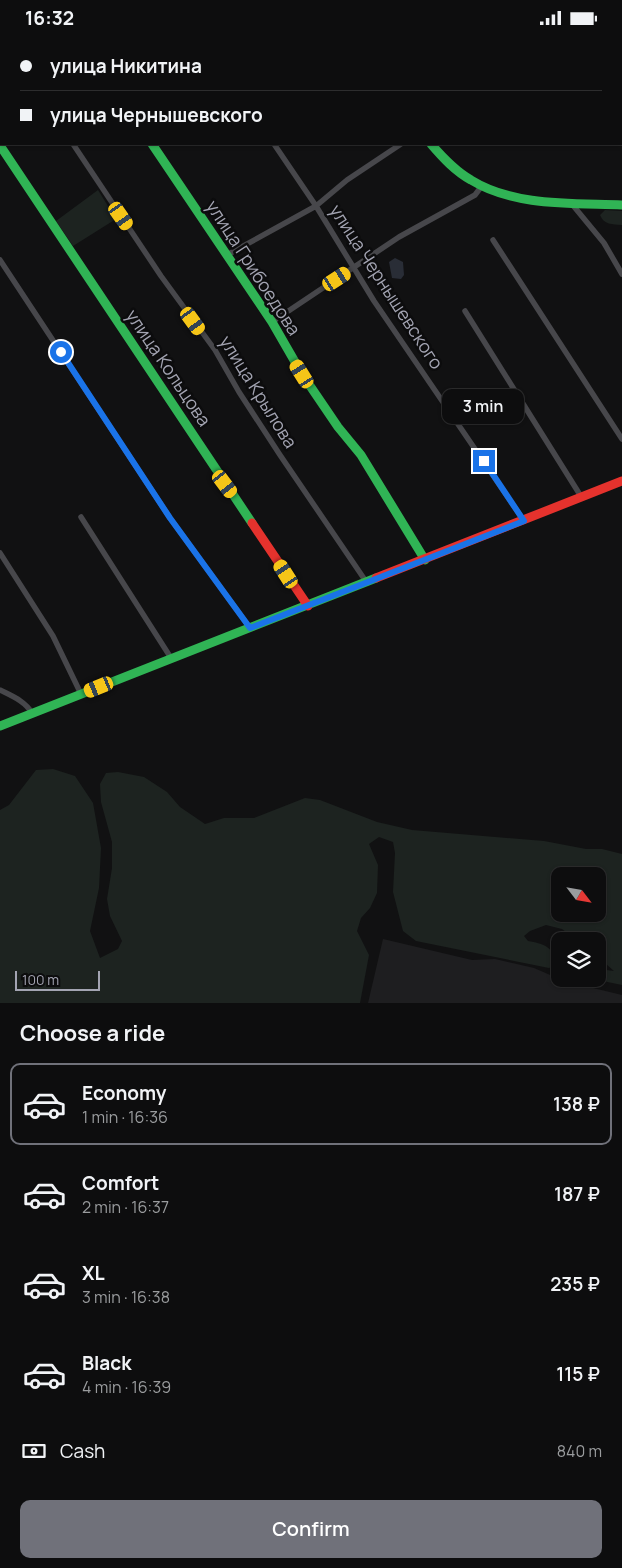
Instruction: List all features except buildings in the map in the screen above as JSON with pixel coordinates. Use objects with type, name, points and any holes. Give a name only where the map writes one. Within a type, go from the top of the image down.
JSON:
[{"type":"street","name":"улица Крылова","points":[[74,145],[161,276],[215,350],[238,392],[367,583]]},
{"type":"street","name":"улица Грибоедова","points":[[153,145],[272,322],[280,339],[302,374],[338,427],[361,455],[425,560]]},
{"type":"street","name":"улица Чернышевского","points":[[275,145],[316,206],[354,269],[426,379],[524,521]]},
{"type":"street","points":[[228,255],[316,206],[347,180],[399,145]]},
{"type":"street","points":[[432,145],[457,172],[482,187],[507,196],[622,205]]},
{"type":"street","name":"улица Кольцова","points":[[2,146],[308,606]]},
{"type":"street","points":[[272,322],[354,269],[399,237],[476,195],[482,187]]},
{"type":"street","points":[[570,202],[604,243],[622,274]]},
{"type":"street","points":[[493,241],[622,439]]},
{"type":"street","points":[[0,260],[170,518],[250,628]]},
{"type":"street","points":[[465,311],[582,498]]},
{"type":"street","points":[[0,726],[622,481]]},
{"type":"street","points":[[80,517],[171,658]]},
{"type":"street","points":[[0,553],[53,636],[81,694]]},
{"type":"street","points":[[0,690],[28,706],[32,713]]},
{"type":"shaded area","points":[[98,190],[116,219],[73,246],[56,221]]},
{"type":"shaded area","points":[[605,210],[622,211],[622,225],[604,221],[600,215]]},
{"type":"shaded area","points":[[395,258],[403,262],[404,275],[401,279],[392,278],[389,262]]},
{"type":"shaded area","points":[[53,769],[75,776],[93,803],[101,848],[99,888],[90,931],[100,958],[118,949],[122,941],[110,916],[107,899],[112,868],[112,842],[101,802],[100,784],[106,773],[118,772],[144,777],[167,792],[180,807],[205,824],[224,818],[254,818],[305,798],[320,800],[377,822],[412,830],[544,841],[586,849],[602,849],[622,854],[622,985],[606,982],[606,970],[614,971],[606,964],[606,932],[566,932],[562,929],[546,925],[530,931],[524,936],[528,941],[542,944],[551,951],[551,967],[549,968],[416,941],[403,931],[393,892],[395,853],[393,842],[379,837],[369,844],[378,865],[377,893],[370,908],[361,918],[357,931],[369,955],[360,1003],[0,1003],[0,810],[9,805],[36,770]]},
{"type":"shaded area","points":[[383,939],[472,960],[495,959],[534,968],[551,975],[551,987],[589,987],[622,995],[622,1003],[368,1003]]},
{"type":"traffic: fast","points":[[153,145],[272,322],[302,374],[338,427],[361,455],[425,560]]},
{"type":"traffic: fast","points":[[432,145],[460,173],[488,189],[506,195],[545,202],[622,205]]},
{"type":"traffic: fast","points":[[1,147],[252,523]]},
{"type":"traffic: fast","points":[[0,726],[376,578]]},
{"type":"traffic: jam","points":[[376,578],[622,481]]},
{"type":"traffic: jam","points":[[252,523],[308,606]]},
{"type":"route","points":[[61,352],[170,518],[250,628],[524,521],[484,461]]}]
